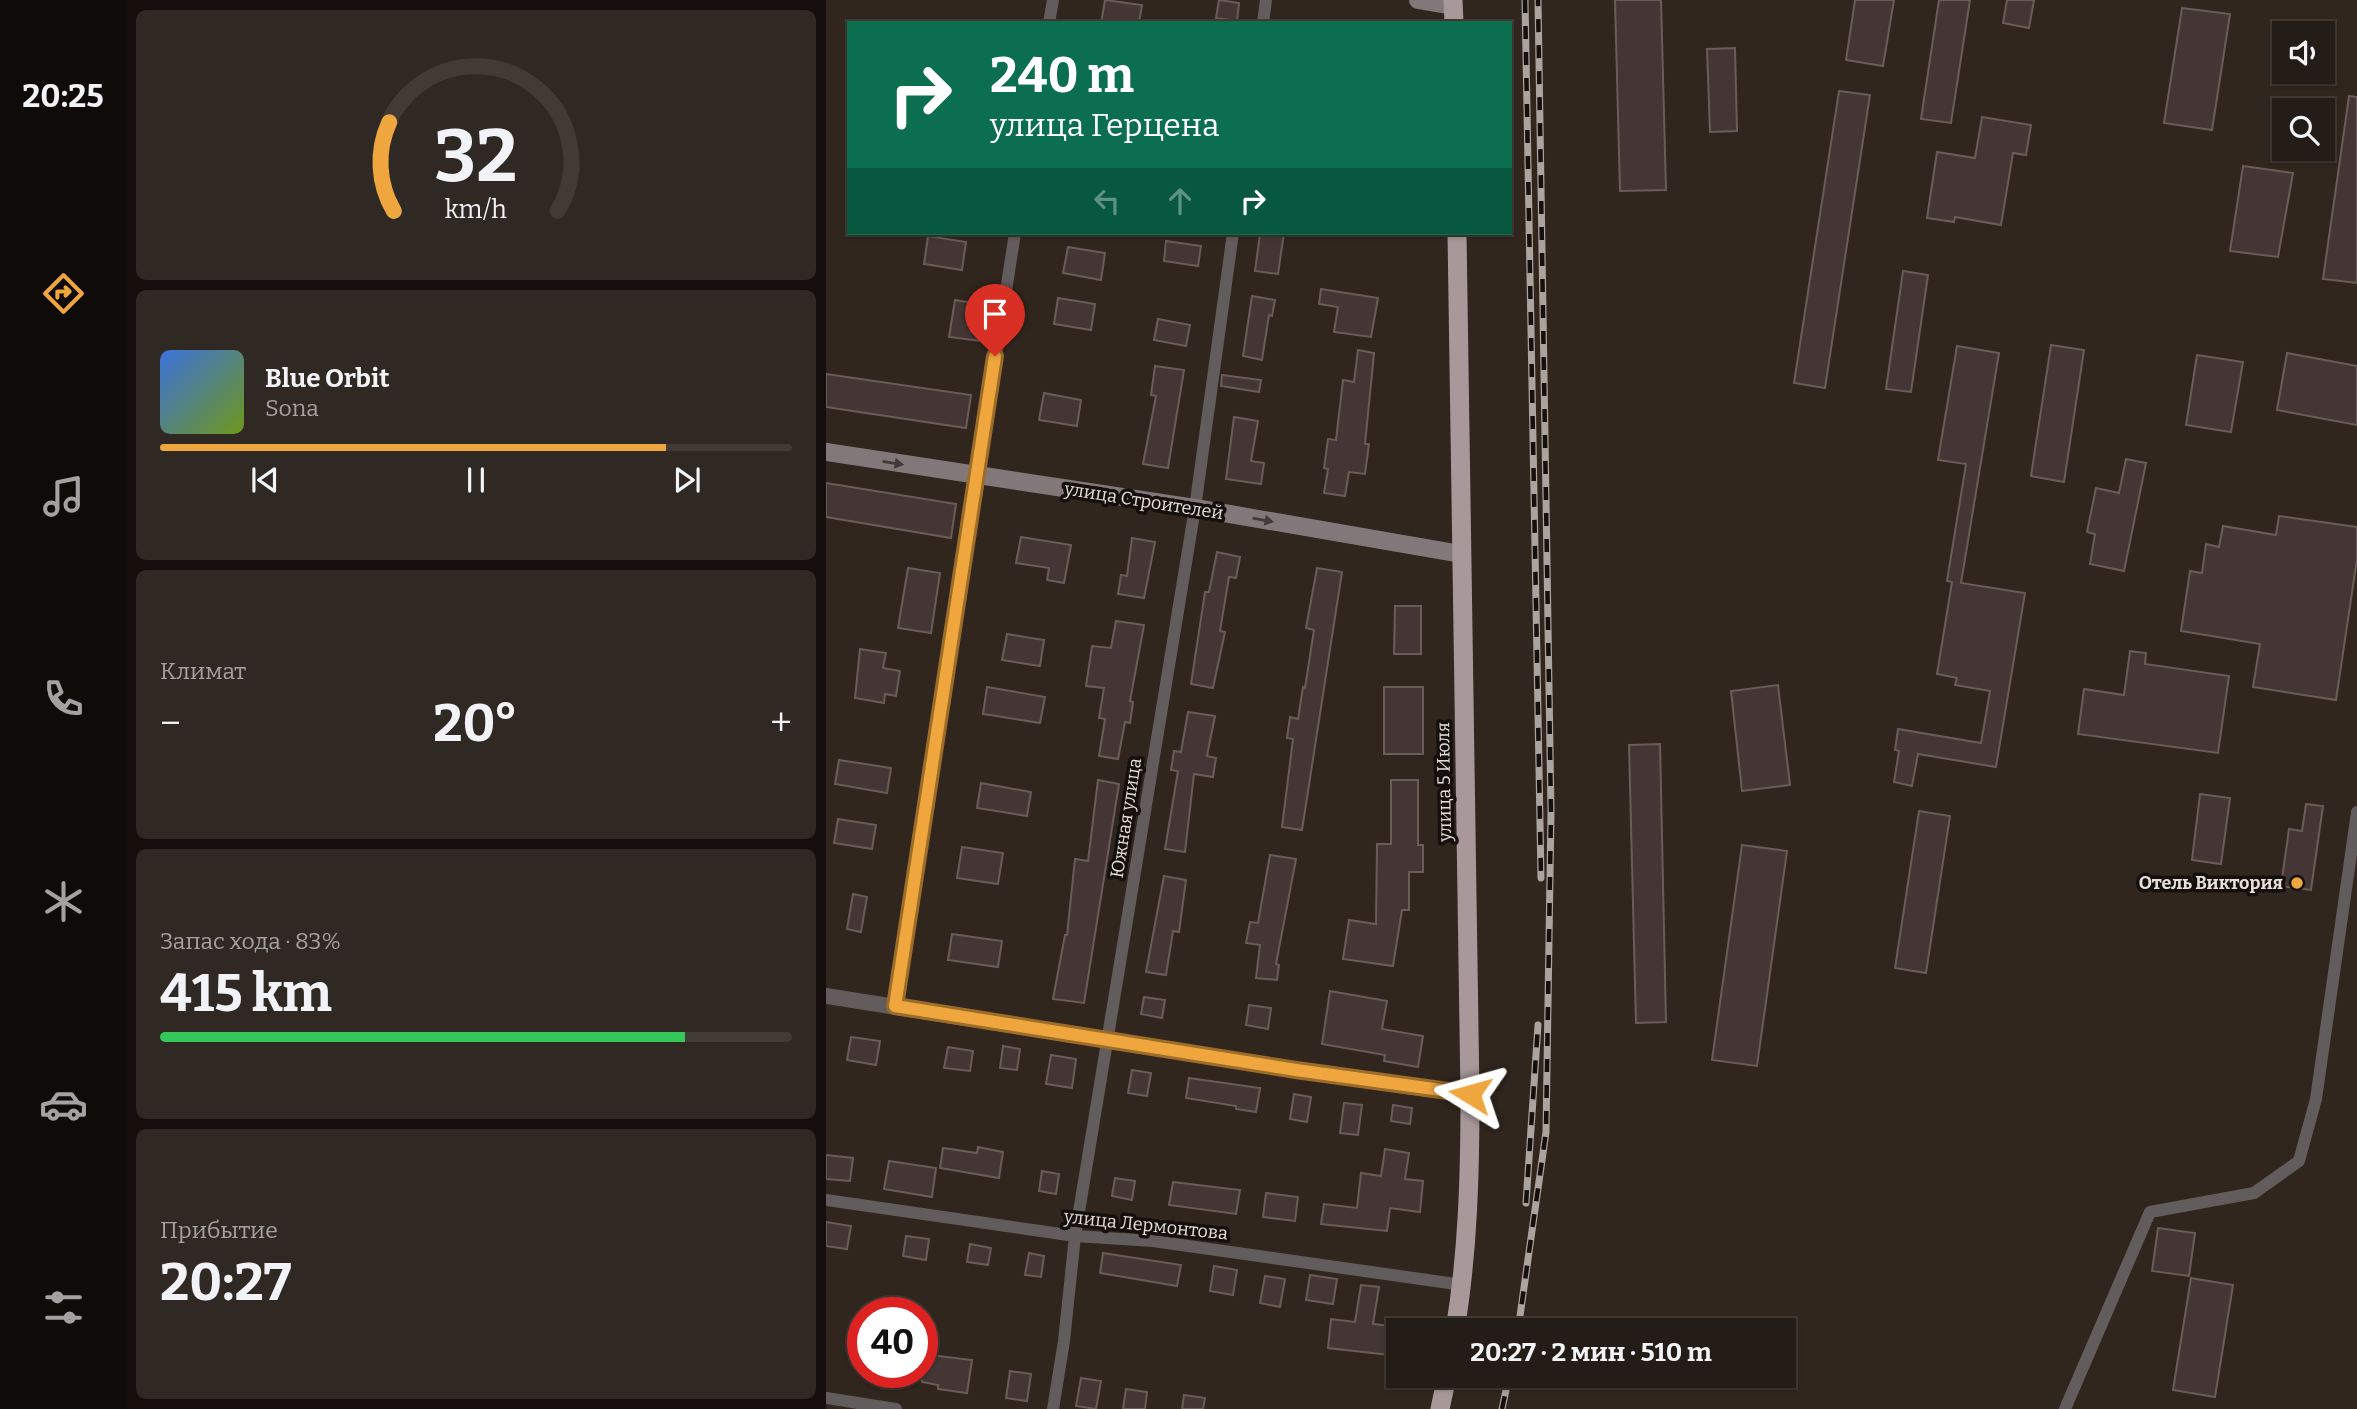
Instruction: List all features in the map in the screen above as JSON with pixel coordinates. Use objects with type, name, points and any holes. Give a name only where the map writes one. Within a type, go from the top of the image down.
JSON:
[{"type":"highway","name":"улица 5 Июля","points":[[1457,235],[1470,1094],[1470,1182],[1463,1285],[1457,1318]]},
{"type":"highway","points":[[1440,1409],[1444,1388]]},
{"type":"main road","points":[[1418,0],[1453,9]]},
{"type":"main road","name":"улица Строителей","points":[[826,452],[1195,508],[1461,554]]},
{"type":"street","points":[[1049,21],[1053,0]]},
{"type":"street","points":[[1263,21],[1266,0]]},
{"type":"street","points":[[895,1006],[1015,235]]},
{"type":"street","name":"Южная улица","points":[[1053,1409],[1065,1341],[1075,1236],[1195,508],[1233,235]]},
{"type":"street","points":[[2065,1409],[2150,1212],[2254,1193],[2299,1161],[2316,1099],[2357,812]]},
{"type":"street","points":[[826,996],[1470,1094]]},
{"type":"street","name":"улица Лермонтова","points":[[826,1200],[1075,1236],[1153,1241],[1463,1285]]},
{"type":"street","points":[[826,1398],[896,1409]]},
{"type":"building","points":[[1105,0],[1142,5],[1139,21],[1101,21]]},
{"type":"building","points":[[1219,0],[1239,3],[1237,21],[1216,18]]},
{"type":"building","points":[[1615,0],[1661,0],[1666,190],[1620,191]]},
{"type":"building","points":[[1855,0],[1894,0],[1883,66],[1846,60]]},
{"type":"building","points":[[1939,0],[1970,0],[1951,123],[1921,119]]},
{"type":"building","points":[[2007,0],[2034,0],[2029,28],[2003,23]]},
{"type":"building","points":[[2182,8],[2230,14],[2212,130],[2164,123]]},
{"type":"building","points":[[1735,48],[1737,131],[1710,132],[1707,49]]},
{"type":"building","points":[[1839,91],[1870,95],[1825,388],[1794,383]]},
{"type":"building","points":[[2349,96],[2357,97],[2357,283],[2323,279]]},
{"type":"building","points":[[1982,117],[2031,125],[2026,155],[2013,153],[2001,225],[1955,217],[1954,222],[1927,218],[1937,152],[1975,158]]},
{"type":"building","points":[[2243,166],[2293,173],[2278,257],[2230,251]]},
{"type":"building","points":[[1260,235],[1284,235],[1278,274],[1255,271]]},
{"type":"building","points":[[928,236],[966,242],[962,270],[924,264]]},
{"type":"building","points":[[1166,241],[1201,246],[1198,266],[1164,261]]},
{"type":"building","points":[[1068,247],[1105,253],[1101,280],[1063,273]]},
{"type":"building","points":[[1903,271],[1928,275],[1911,392],[1886,389]]},
{"type":"building","points":[[1321,289],[1378,298],[1371,337],[1334,332],[1338,307],[1319,304]]},
{"type":"building","points":[[1252,296],[1275,300],[1272,316],[1269,315],[1262,360],[1243,356]]},
{"type":"building","points":[[1058,298],[1095,304],[1091,330],[1054,324]]},
{"type":"building","points":[[955,300],[985,305],[980,341],[949,337]]},
{"type":"building","points":[[1158,319],[1190,325],[1186,346],[1154,340]]},
{"type":"building","points":[[2051,345],[2084,350],[2064,482],[2031,476]]},
{"type":"building","points":[[1957,346],[1999,353],[1961,583],[2025,593],[1996,767],[1918,754],[1912,786],[1894,782],[1899,751],[1895,750],[1898,729],[1981,743],[1990,691],[1955,685],[1957,678],[1937,674],[1952,582],[1947,581],[1966,464],[1938,460]]},
{"type":"building","points":[[1358,350],[1374,353],[1365,444],[1369,444],[1365,474],[1349,472],[1345,496],[1324,493],[1328,469],[1324,468],[1328,439],[1336,440],[1343,380],[1354,382]]},
{"type":"building","points":[[2287,353],[2357,366],[2357,425],[2277,410]]},
{"type":"building","points":[[2197,355],[2243,362],[2231,432],[2186,425]]},
{"type":"building","points":[[1155,366],[1184,370],[1168,468],[1143,464],[1156,396],[1151,395]]},
{"type":"building","points":[[826,374],[971,395],[966,428],[826,407]]},
{"type":"building","points":[[1222,375],[1261,380],[1259,392],[1221,386]]},
{"type":"building","points":[[1044,393],[1081,400],[1077,426],[1039,420]]},
{"type":"building","points":[[1234,417],[1258,421],[1251,461],[1264,463],[1261,484],[1226,479]]},
{"type":"building","points":[[2126,459],[2146,463],[2124,571],[2090,564],[2095,534],[2087,532],[2096,488],[2119,493]]},
{"type":"building","points":[[826,483],[956,504],[951,538],[826,517]]},
{"type":"building","points":[[2279,516],[2357,527],[2357,559],[2336,700],[2253,687],[2260,644],[2181,631],[2190,571],[2202,573],[2206,544],[2219,547],[2223,526],[2276,535]]},
{"type":"building","points":[[1021,537],[1071,545],[1064,583],[1047,580],[1049,568],[1016,563]]},
{"type":"building","points":[[1132,538],[1155,542],[1144,598],[1118,594],[1121,575],[1127,576]]},
{"type":"building","points":[[1217,552],[1240,557],[1236,578],[1229,577],[1220,631],[1225,632],[1213,688],[1191,684],[1205,592],[1209,592]]},
{"type":"building","points":[[908,568],[940,573],[931,633],[898,628]]},
{"type":"building","points":[[1317,568],[1342,572],[1302,830],[1282,827],[1293,739],[1287,738],[1290,717],[1298,719],[1303,687],[1305,688],[1314,630],[1306,628]]},
{"type":"building","points":[[1395,606],[1421,606],[1421,654],[1394,654]]},
{"type":"building","points":[[1116,621],[1144,625],[1130,701],[1133,702],[1130,723],[1125,722],[1118,759],[1099,756],[1105,719],[1099,718],[1104,688],[1086,686],[1092,646],[1111,648]]},
{"type":"building","points":[[1007,634],[1044,640],[1040,666],[1002,660]]},
{"type":"building","points":[[860,649],[886,653],[883,668],[900,671],[896,696],[885,694],[884,703],[855,698]]},
{"type":"building","points":[[2130,651],[2146,653],[2145,664],[2229,676],[2218,753],[2078,734],[2084,689],[2124,695]]},
{"type":"building","points":[[1778,685],[1790,785],[1742,791],[1731,691]]},
{"type":"building","points":[[987,687],[1045,697],[1040,723],[983,714]]},
{"type":"building","points":[[1384,687],[1423,687],[1423,754],[1384,754]]},
{"type":"building","points":[[1188,712],[1215,716],[1207,756],[1216,758],[1213,777],[1194,774],[1185,852],[1165,849],[1178,771],[1171,770],[1174,751],[1181,752]]},
{"type":"building","points":[[1660,744],[1666,1022],[1636,1023],[1629,745]]},
{"type":"building","points":[[839,760],[891,768],[887,793],[835,784]]},
{"type":"building","points":[[1098,780],[1119,784],[1084,1003],[1053,999],[1067,935],[1075,859],[1088,861]]},
{"type":"building","points":[[1391,780],[1418,780],[1418,845],[1423,845],[1423,872],[1409,872],[1409,910],[1402,910],[1393,966],[1343,959],[1349,920],[1376,924],[1377,844],[1391,844]]},
{"type":"building","points":[[981,783],[1031,792],[1027,816],[977,808]]},
{"type":"building","points":[[2200,794],[2230,798],[2221,864],[2192,860]]},
{"type":"building","points":[[2306,804],[2323,806],[2311,890],[2281,886],[2289,829],[2302,831]]},
{"type":"building","points":[[1919,811],[1950,816],[1926,973],[1895,968]]},
{"type":"building","points":[[838,819],[876,825],[872,849],[834,843]]},
{"type":"building","points":[[1742,845],[1787,851],[1757,1066],[1712,1060]]},
{"type":"building","points":[[962,847],[1003,853],[998,884],[957,878]]},
{"type":"building","points":[[1270,855],[1296,859],[1276,964],[1279,965],[1277,980],[1256,978],[1260,945],[1246,943],[1250,922],[1258,923]]},
{"type":"building","points":[[1164,876],[1186,880],[1179,932],[1173,931],[1166,975],[1146,972]]},
{"type":"building","points":[[853,894],[867,897],[861,932],[847,929]]},
{"type":"building","points":[[952,934],[1002,941],[998,967],[948,960]]},
{"type":"building","points":[[1330,991],[1387,1001],[1382,1029],[1423,1036],[1418,1067],[1384,1061],[1385,1055],[1322,1044]]},
{"type":"building","points":[[1144,997],[1165,1000],[1162,1018],[1141,1014]]},
{"type":"building","points":[[1249,1005],[1271,1008],[1268,1029],[1246,1025]]},
{"type":"building","points":[[851,1037],[880,1041],[876,1065],[847,1060]]},
{"type":"building","points":[[1003,1046],[1020,1049],[1017,1070],[1000,1068]]},
{"type":"building","points":[[948,1047],[973,1051],[970,1071],[944,1068]]},
{"type":"building","points":[[1051,1055],[1076,1059],[1072,1088],[1046,1084]]},
{"type":"building","points":[[1132,1070],[1151,1073],[1147,1096],[1128,1093]]},
{"type":"building","points":[[1189,1078],[1260,1088],[1256,1112],[1186,1098]]},
{"type":"building","points":[[1294,1094],[1311,1097],[1307,1122],[1290,1119]]},
{"type":"building","points":[[1344,1103],[1362,1105],[1358,1135],[1340,1133]]},
{"type":"building","points":[[1393,1105],[1412,1108],[1410,1124],[1391,1121]]},
{"type":"building","points":[[978,1147],[1003,1152],[999,1178],[940,1168],[943,1148],[977,1153]]},
{"type":"building","points":[[1385,1149],[1409,1153],[1405,1179],[1423,1181],[1420,1212],[1390,1208],[1387,1231],[1321,1224],[1324,1204],[1357,1208],[1361,1173],[1381,1176]]},
{"type":"building","points":[[826,1155],[853,1158],[850,1181],[826,1179]]},
{"type":"building","points":[[889,1161],[936,1168],[932,1197],[884,1189]]},
{"type":"building","points":[[1042,1171],[1059,1174],[1056,1194],[1039,1191]]},
{"type":"building","points":[[1115,1178],[1135,1181],[1132,1200],[1112,1196]]},
{"type":"building","points":[[1173,1182],[1240,1190],[1236,1214],[1169,1205]]},
{"type":"building","points":[[1266,1193],[1298,1197],[1295,1221],[1263,1217]]},
{"type":"building","points":[[826,1222],[851,1226],[847,1249],[826,1246]]},
{"type":"building","points":[[2158,1228],[2195,1233],[2189,1276],[2152,1271]]},
{"type":"building","points":[[906,1236],[929,1239],[926,1260],[903,1256]]},
{"type":"building","points":[[970,1244],[991,1248],[988,1265],[967,1262]]},
{"type":"building","points":[[1029,1253],[1044,1256],[1041,1277],[1025,1275]]},
{"type":"building","points":[[1103,1253],[1181,1265],[1177,1286],[1100,1273]]},
{"type":"building","points":[[1214,1266],[1237,1270],[1233,1295],[1210,1291]]},
{"type":"building","points":[[1310,1275],[1337,1279],[1333,1304],[1306,1300]]},
{"type":"building","points":[[1265,1276],[1285,1279],[1280,1307],[1260,1303]]},
{"type":"building","points":[[2191,1278],[2233,1285],[2215,1397],[2173,1390]]},
{"type":"building","points":[[1361,1285],[1379,1287],[1373,1324],[1386,1326],[1386,1355],[1328,1348],[1331,1319],[1355,1322]]},
{"type":"building","points":[[938,1356],[972,1360],[967,1393],[938,1388]]},
{"type":"building","points":[[1010,1371],[1031,1374],[1027,1401],[1006,1398]]},
{"type":"building","points":[[1081,1378],[1101,1381],[1096,1409],[1076,1406]]},
{"type":"building","points":[[1126,1389],[1147,1392],[1145,1409],[1123,1409]]},
{"type":"building","points":[[1184,1395],[1205,1398],[1203,1409],[1182,1409]]},
{"type":"railway","points":[[1525,0],[1541,878]]},
{"type":"railway","points":[[1520,1318],[1546,1132],[1551,812],[1538,0]]},
{"type":"railway","points":[[1526,1203],[1538,1025]]},
{"type":"railway","points":[[1502,1409],[1506,1388]]},
{"type":"place","name":"Отель Виктория","points":[[2297,883]]},
{"type":"route","points":[[995,356],[895,1006],[1296,1070],[1470,1094]]}]
